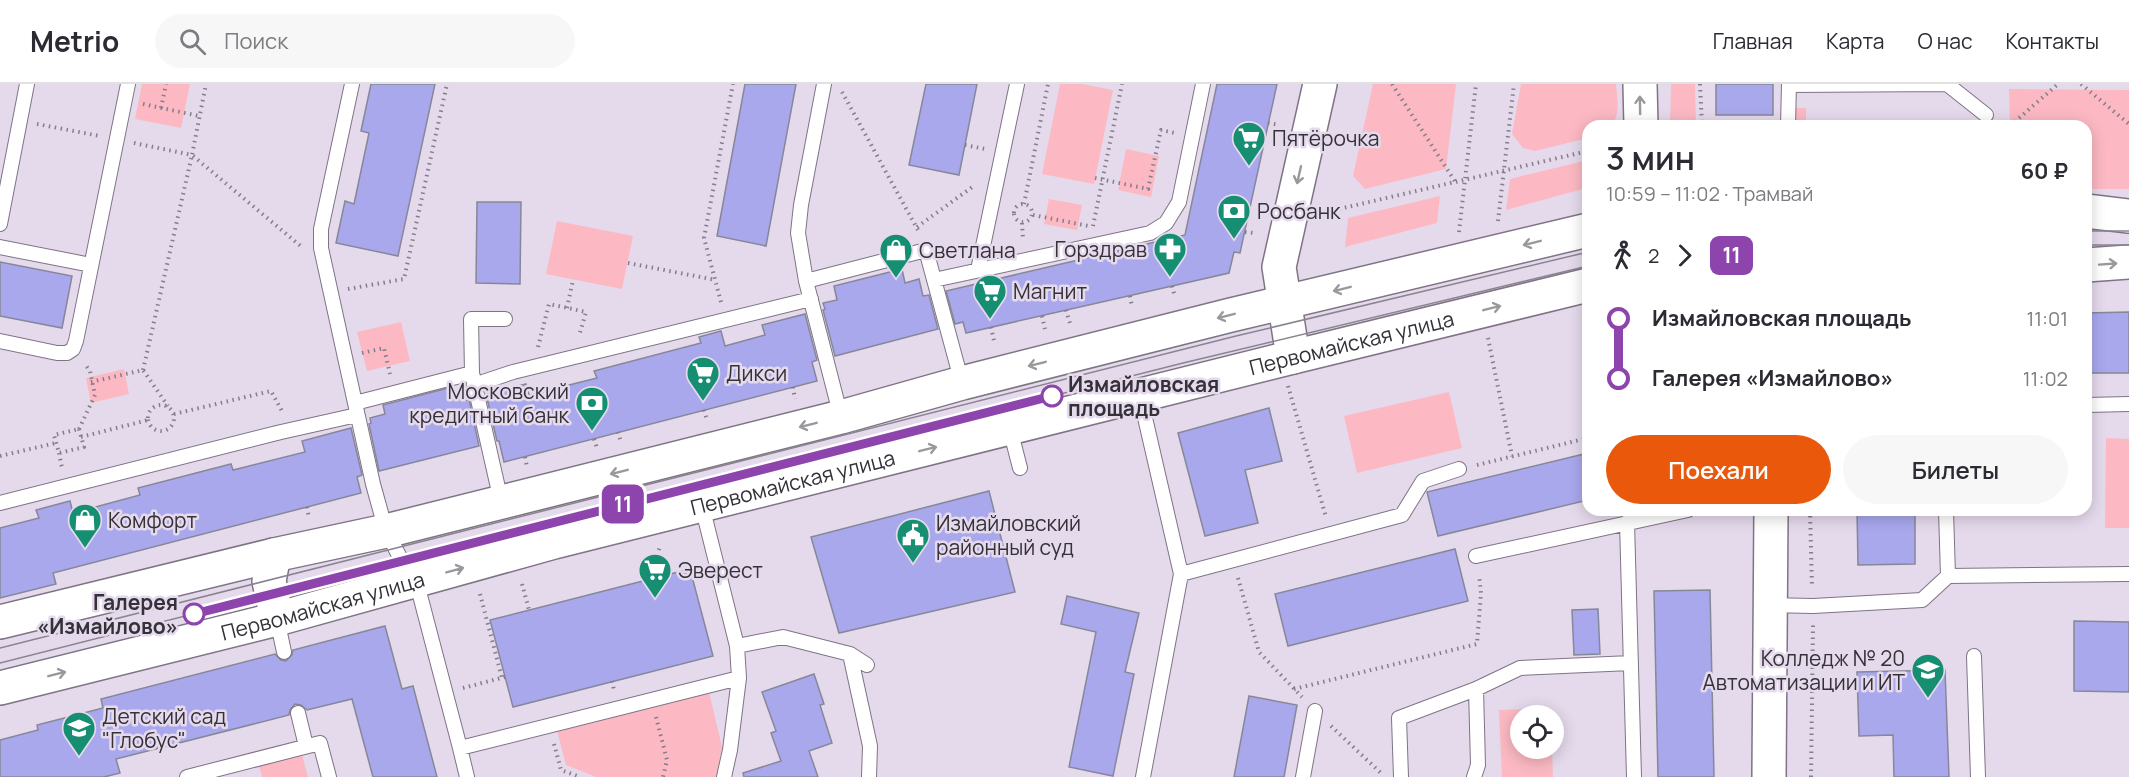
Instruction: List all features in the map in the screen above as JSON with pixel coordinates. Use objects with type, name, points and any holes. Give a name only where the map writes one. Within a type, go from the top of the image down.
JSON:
[{"type":"main road","points":[[1290,371],[1279,267],[1320,84]]},
{"type":"main road","points":[[1640,84],[1641,120]]},
{"type":"main road","points":[[2092,212],[2129,216]]},
{"type":"main road","points":[[0,622],[274,555],[386,531],[841,417],[962,383],[1582,231]]},
{"type":"main road","points":[[2092,265],[2129,262]]},
{"type":"main road","name":"Первомайская улица","points":[[0,688],[277,620],[554,542],[1140,396],[1290,371],[1582,287]]},
{"type":"main road","points":[[1769,777],[1771,516]]},
{"type":"main road","points":[[274,555],[269,581],[277,620]]},
{"type":"lane","points":[[0,224],[27,84]]},
{"type":"lane","points":[[0,341],[57,353],[67,353],[73,349],[128,84]]},
{"type":"lane","points":[[352,84],[321,230],[321,248],[356,409],[386,531],[402,561],[416,580],[467,777]]},
{"type":"lane","points":[[824,84],[801,205],[798,233],[806,281],[841,417]]},
{"type":"lane","points":[[978,270],[1017,84]]},
{"type":"lane","points":[[934,280],[1150,233],[1166,223],[1179,202],[1203,84]]},
{"type":"lane","points":[[1788,120],[1789,84],[1947,84],[1986,115]]},
{"type":"lane","points":[[0,248],[91,265]]},
{"type":"lane","points":[[806,281],[926,250],[962,383]]},
{"type":"lane","points":[[0,502],[292,429],[356,409],[473,379],[513,372],[811,299]]},
{"type":"lane","points":[[501,501],[473,379],[471,319],[505,319]]},
{"type":"lane","points":[[1140,396],[1181,574],[1143,777]]},
{"type":"lane","points":[[2092,405],[2129,404]]},
{"type":"lane","points":[[1010,429],[1020,468]]},
{"type":"lane","points":[[1181,574],[1402,515],[1423,481],[1459,469]]},
{"type":"lane","points":[[702,506],[737,646],[739,678],[730,750],[724,777]]},
{"type":"lane","points":[[1476,556],[1658,516]]},
{"type":"lane","points":[[1946,516],[1948,576]]},
{"type":"lane","points":[[1627,522],[1634,777]]},
{"type":"lane","points":[[1771,605],[1813,606],[1922,600],[1948,576],[2129,574]]},
{"type":"lane","points":[[277,620],[284,652]]},
{"type":"lane","points":[[737,646],[783,637],[850,654],[867,665]]},
{"type":"lane","points":[[850,654],[870,746],[869,777]]},
{"type":"lane","points":[[1974,656],[1978,777]]},
{"type":"lane","points":[[1401,777],[1399,718],[1476,689],[1520,668],[1631,663]]},
{"type":"lane","points":[[460,748],[739,678]]},
{"type":"lane","points":[[1474,777],[1478,765],[1476,689]]},
{"type":"lane","points":[[1303,777],[1315,711]]},
{"type":"lane","points":[[298,712],[306,746]]},
{"type":"lane","points":[[187,777],[320,743],[328,777]]},
{"type":"path","points":[[161,108],[166,84]]},
{"type":"path","points":[[339,291],[404,279],[447,84]]},
{"type":"path","points":[[726,320],[704,238],[733,84]]},
{"type":"path","points":[[838,84],[917,227],[926,250]]},
{"type":"path","points":[[1024,204],[1048,84]]},
{"type":"path","points":[[1092,246],[1093,226],[1122,84]]},
{"type":"path","points":[[1392,84],[1456,183]]},
{"type":"path","points":[[1458,240],[1476,84]]},
{"type":"path","points":[[1497,231],[1514,84]]},
{"type":"path","points":[[1700,84],[1702,120]]},
{"type":"path","points":[[2017,120],[2058,84]]},
{"type":"path","points":[[2081,84],[2129,124]]},
{"type":"path","points":[[138,103],[200,116]]},
{"type":"path","points":[[1268,123],[1279,125]]},
{"type":"path","points":[[1095,178],[1148,189],[1161,130]]},
{"type":"path","points":[[981,158],[983,149]]},
{"type":"path","points":[[1339,209],[1582,152]]},
{"type":"path","points":[[168,406],[158,405],[150,410],[148,420],[154,429],[164,430],[173,424],[174,414],[143,370],[192,155],[325,267]]},
{"type":"path","points":[[917,227],[976,184],[978,175]]},
{"type":"path","points":[[1024,204],[1031,207],[1033,214],[1029,221],[1022,223],[1015,220],[1013,212],[1017,206],[1024,204]]},
{"type":"path","points":[[1033,214],[1078,224]]},
{"type":"path","points":[[1245,232],[1254,233]]},
{"type":"path","points":[[628,263],[716,280]]},
{"type":"path","points":[[567,308],[573,279]]},
{"type":"path","points":[[1172,286],[1175,297]]},
{"type":"path","points":[[1130,296],[1132,307]]},
{"type":"path","points":[[546,320],[549,304],[586,312],[582,328]]},
{"type":"path","points":[[1066,310],[1070,323]]},
{"type":"path","points":[[1042,316],[1045,329]]},
{"type":"path","points":[[991,327],[994,341]]},
{"type":"path","points":[[1487,338],[1512,456]]},
{"type":"path","points":[[362,353],[384,348],[388,366]]},
{"type":"path","points":[[79,429],[54,435],[59,455],[84,447],[79,429],[94,395],[91,379],[143,370]]},
{"type":"path","points":[[1290,371],[1331,534]]},
{"type":"path","points":[[793,387],[795,399]]},
{"type":"path","points":[[174,414],[271,391],[292,429]]},
{"type":"path","points":[[704,410],[707,420]]},
{"type":"path","points":[[81,437],[148,420]]},
{"type":"path","points":[[618,432],[621,442]]},
{"type":"path","points":[[594,439],[597,448]]},
{"type":"path","points":[[1459,469],[1582,439]]},
{"type":"path","points":[[0,456],[56,443]]},
{"type":"path","points":[[525,457],[527,467]]},
{"type":"path","points":[[307,507],[310,521]]},
{"type":"path","points":[[1810,516],[1813,606],[1811,777]]},
{"type":"path","points":[[651,579],[660,546]]},
{"type":"path","points":[[1294,689],[1477,644],[1481,593],[1476,556]]},
{"type":"path","points":[[1233,560],[1259,652],[1315,711],[1385,777]]},
{"type":"path","points":[[522,584],[529,610]]},
{"type":"path","points":[[445,693],[503,678],[480,594]]},
{"type":"path","points":[[651,700],[667,759],[663,777]]},
{"type":"path","points":[[550,725],[561,770],[580,777]]},
{"type":"shaded area","points":[[142,84],[190,84],[181,128],[135,119]]},
{"type":"shaded area","points":[[1060,84],[1082,84],[1113,90],[1094,184],[1042,174]]},
{"type":"shaded area","points":[[1373,84],[1456,84],[1446,169],[1365,189],[1353,176]]},
{"type":"shaded area","points":[[1521,84],[1616,84],[1618,106],[1615,120],[1582,120],[1582,139],[1535,151],[1523,148],[1512,134]]},
{"type":"shaded area","points":[[1671,84],[1695,84],[1696,120],[1670,120]]},
{"type":"shaded area","points":[[2009,89],[2129,90],[2129,189],[2092,189],[2092,120],[2010,120]]},
{"type":"shaded area","points":[[1792,108],[1806,108],[1806,120],[1792,120]]},
{"type":"shaded area","points":[[1126,149],[1159,156],[1151,197],[1118,190]]},
{"type":"shaded area","points":[[1582,161],[1582,189],[1506,210],[1510,179]]},
{"type":"shaded area","points":[[1440,196],[1437,223],[1345,247],[1348,218]]},
{"type":"shaded area","points":[[1049,199],[1082,205],[1077,230],[1044,224]]},
{"type":"shaded area","points":[[557,221],[633,236],[622,289],[546,274]]},
{"type":"shaded area","points":[[401,322],[410,361],[367,371],[357,332]]},
{"type":"shaded area","points":[[124,369],[129,394],[91,403],[86,378]]},
{"type":"shaded area","points":[[1449,392],[1462,448],[1357,473],[1344,416]]},
{"type":"shaded area","points":[[2106,438],[2129,439],[2129,528],[2105,528]]},
{"type":"shaded area","points":[[709,692],[722,747],[716,777],[596,777],[566,765],[557,731]]},
{"type":"shaded area","points":[[1499,710],[1510,710],[1510,759],[1552,759],[1553,777],[1502,777]]},
{"type":"shaded area","points":[[302,755],[308,777],[262,777],[259,766]]},
{"type":"building","points":[[371,84],[435,84],[398,256],[336,243],[345,201],[354,204],[369,133],[361,131]]},
{"type":"building","points":[[745,84],[796,84],[766,246],[717,236]]},
{"type":"building","points":[[926,84],[977,84],[959,175],[909,165]]},
{"type":"building","points":[[1217,84],[1277,84],[1240,253],[1234,252],[1229,273],[966,333],[963,322],[955,324],[946,291],[1185,235]]},
{"type":"building","points":[[1716,84],[1773,84],[1773,115],[1716,115]]},
{"type":"building","points":[[477,202],[521,202],[520,284],[476,283]]},
{"type":"building","points":[[0,262],[72,276],[62,328],[0,316]]},
{"type":"building","points":[[902,269],[905,283],[919,279],[923,296],[929,295],[938,329],[835,356],[823,310],[825,309],[823,303],[837,300],[834,286]]},
{"type":"building","points":[[2129,312],[2129,373],[2092,373],[2092,313]]},
{"type":"building","points":[[805,314],[817,360],[812,362],[817,381],[504,462],[486,394],[526,384],[529,395],[597,378],[594,371],[701,343],[699,337],[721,331],[725,346],[765,335],[762,325]]},
{"type":"building","points":[[448,388],[451,399],[465,396],[466,400],[469,399],[479,446],[379,471],[369,424],[371,423],[370,418],[385,414],[383,405]]},
{"type":"building","points":[[1269,408],[1282,461],[1245,470],[1258,523],[1205,536],[1178,433]]},
{"type":"building","points":[[351,428],[362,475],[357,477],[361,493],[53,573],[56,584],[0,598],[0,528],[39,518],[36,510],[70,501],[73,513],[140,495],[138,488],[231,464],[233,470],[305,452],[302,441]]},
{"type":"building","points":[[1582,454],[1582,501],[1438,536],[1427,492]]},
{"type":"building","name":"Измайловский районный суд","points":[[989,491],[1015,592],[839,633],[811,537]]},
{"type":"building","points":[[1857,516],[1915,516],[1915,564],[1858,565]]},
{"type":"building","points":[[1455,549],[1468,601],[1288,646],[1275,594]]},
{"type":"building","points":[[690,569],[713,656],[513,707],[490,620]]},
{"type":"building","points":[[1710,590],[1714,777],[1658,777],[1654,591]]},
{"type":"building","points":[[1067,596],[1139,613],[1125,672],[1134,674],[1113,776],[1069,767],[1096,632],[1061,624]]},
{"type":"building","points":[[1598,609],[1600,654],[1574,655],[1572,610]]},
{"type":"building","points":[[2074,621],[2129,622],[2129,692],[2074,691]]},
{"type":"building","points":[[385,626],[402,689],[413,686],[437,777],[373,777],[352,699],[307,710],[295,704],[289,715],[116,759],[120,773],[104,777],[0,777],[0,740],[38,730],[37,725],[103,708],[101,699],[275,654],[281,660],[286,661],[292,655],[293,650]]},
{"type":"building","points":[[1945,670],[1949,777],[1894,777],[1893,735],[1859,736],[1857,672]]},
{"type":"building","points":[[814,674],[824,704],[820,705],[832,743],[809,751],[818,777],[744,777],[743,773],[781,761],[771,733],[776,731],[762,692]]},
{"type":"building","points":[[1249,696],[1297,705],[1284,777],[1234,777]]},
{"type":"tram line","points":[[2092,231],[2129,231]]},
{"type":"tram line","points":[[2092,245],[2129,245]]},
{"type":"tram line","points":[[0,648],[1236,336],[1582,253]]},
{"type":"tram line","points":[[0,663],[1183,363],[1582,267]]},
{"type":"tram line","name":"11","points":[[194,614],[1052,396]]},
{"type":"place","name":"Пятёрочка","points":[[1249,167]]},
{"type":"place","name":"Росбанк","points":[[1234,240]]},
{"type":"place","name":"Горздрав","points":[[1170,278]]},
{"type":"place","name":"Светлана","points":[[896,279]]},
{"type":"place","name":"Магнит","points":[[990,320]]},
{"type":"place","name":"Измайловская площадь","points":[[1052,396]]},
{"type":"place","name":"Дикси","points":[[703,402]]},
{"type":"place","name":"Московский кредитный банк","points":[[592,432]]},
{"type":"place","name":"Комфорт","points":[[85,549]]},
{"type":"place","name":"Измайловский районный суд","points":[[913,564]]},
{"type":"place","name":"Эверест","points":[[655,599]]},
{"type":"place","name":"Галерея «Измайлово»","points":[[194,614]]},
{"type":"place","name":"Колледж № 20 Автоматизации и ИТ","points":[[1928,699]]},
{"type":"place","name":"Детский сад \"Глобус\"","points":[[79,757]]}]
